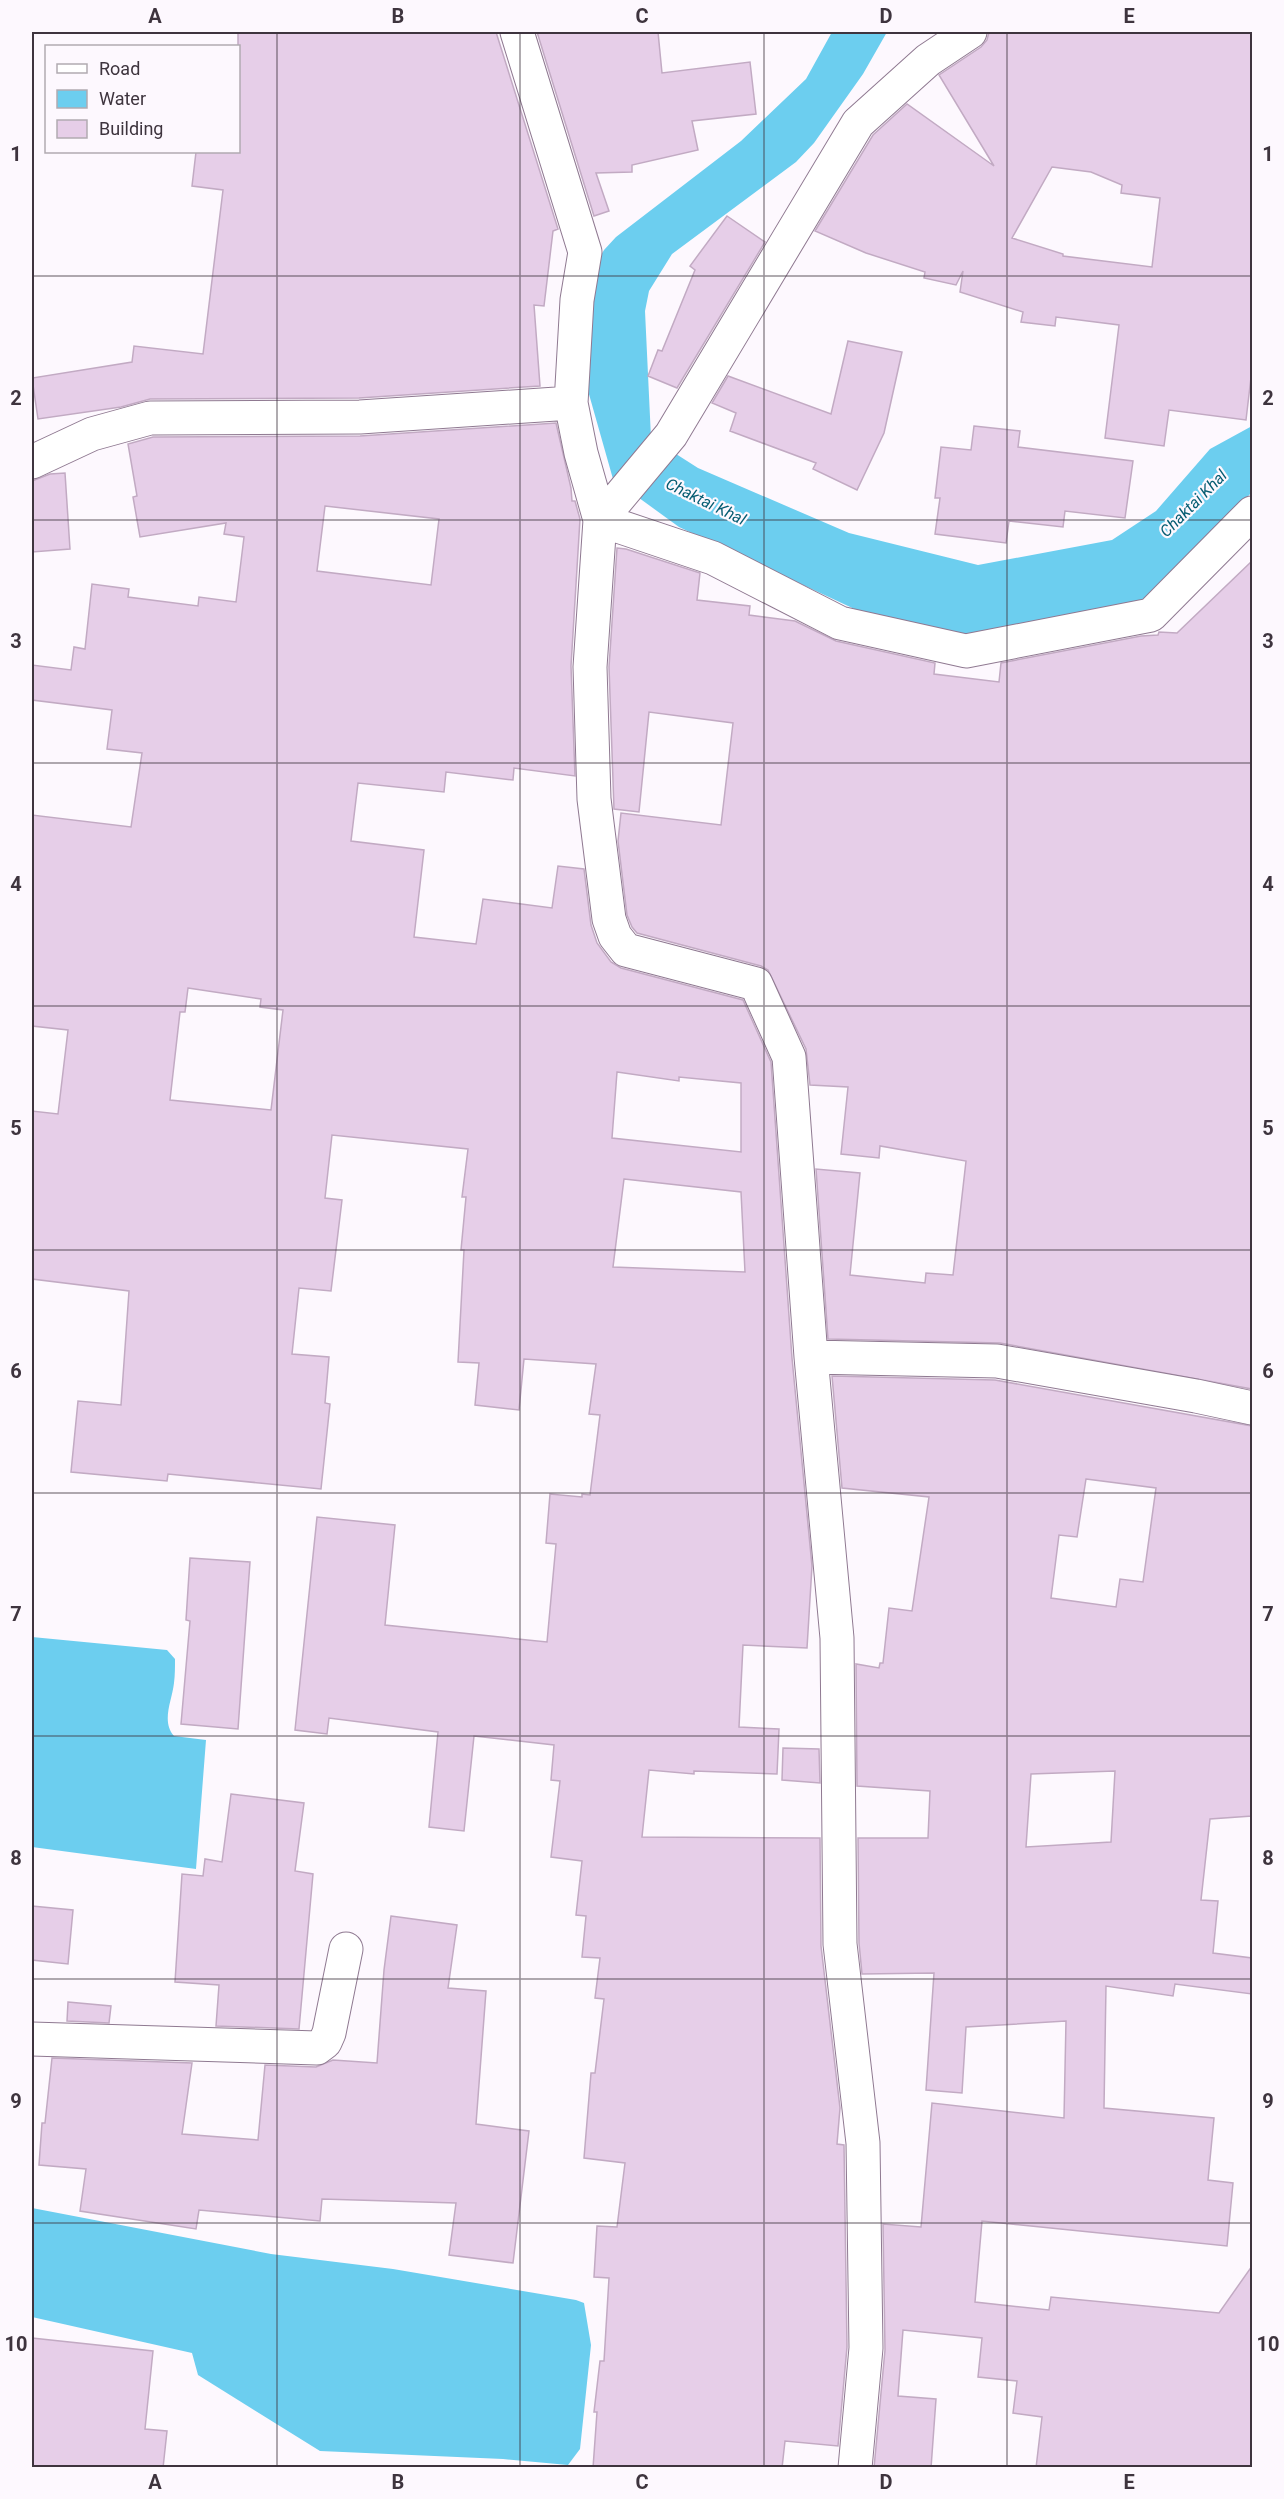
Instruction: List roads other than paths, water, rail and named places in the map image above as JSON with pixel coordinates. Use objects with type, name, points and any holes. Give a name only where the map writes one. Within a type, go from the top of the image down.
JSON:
[{"type":"street","points":[[517,32],[585,252],[577,300],[571,403],[580,453],[606,513],[590,667],[594,799],[609,919],[615,936],[626,950],[756,984],[789,1057],[837,1638],[840,1944],[862,2143],[866,2348],[855,2468]]},
{"type":"street","points":[[606,513],[671,435],[858,123],[928,60],[970,32]]},
{"type":"street","points":[[32,462],[92,434],[150,418],[360,417],[571,403]]},
{"type":"street","points":[[606,513],[713,558],[840,623],[966,651],[1151,615],[1252,513]]},
{"type":"street","points":[[812,1357],[997,1361],[1252,1408]]},
{"type":"street","points":[[32,2039],[317,2048],[325,2043],[329,2033],[346,1949]]},
{"type":"water","name":"Chaktai Khal","points":[[832,32],[887,32],[863,74],[814,143],[796,162],[672,254],[649,291],[645,311],[651,438],[698,468],[849,533],[978,565],[1112,540],[1156,511],[1210,449],[1252,426],[1252,492],[1189,559],[1142,600],[1093,616],[963,635],[863,613],[679,527],[613,479],[581,366],[590,274],[604,250],[616,237],[741,141],[806,79]]},
{"type":"water","points":[[32,1637],[167,1650],[175,1659],[174,1683],[168,1711],[170,1730],[174,1736],[206,1740],[196,1869],[32,1847]]},
{"type":"water","points":[[32,2208],[271,2254],[393,2269],[584,2303],[591,2345],[580,2449],[568,2465],[503,2459],[320,2451],[198,2375],[192,2353],[32,2317]]}]
